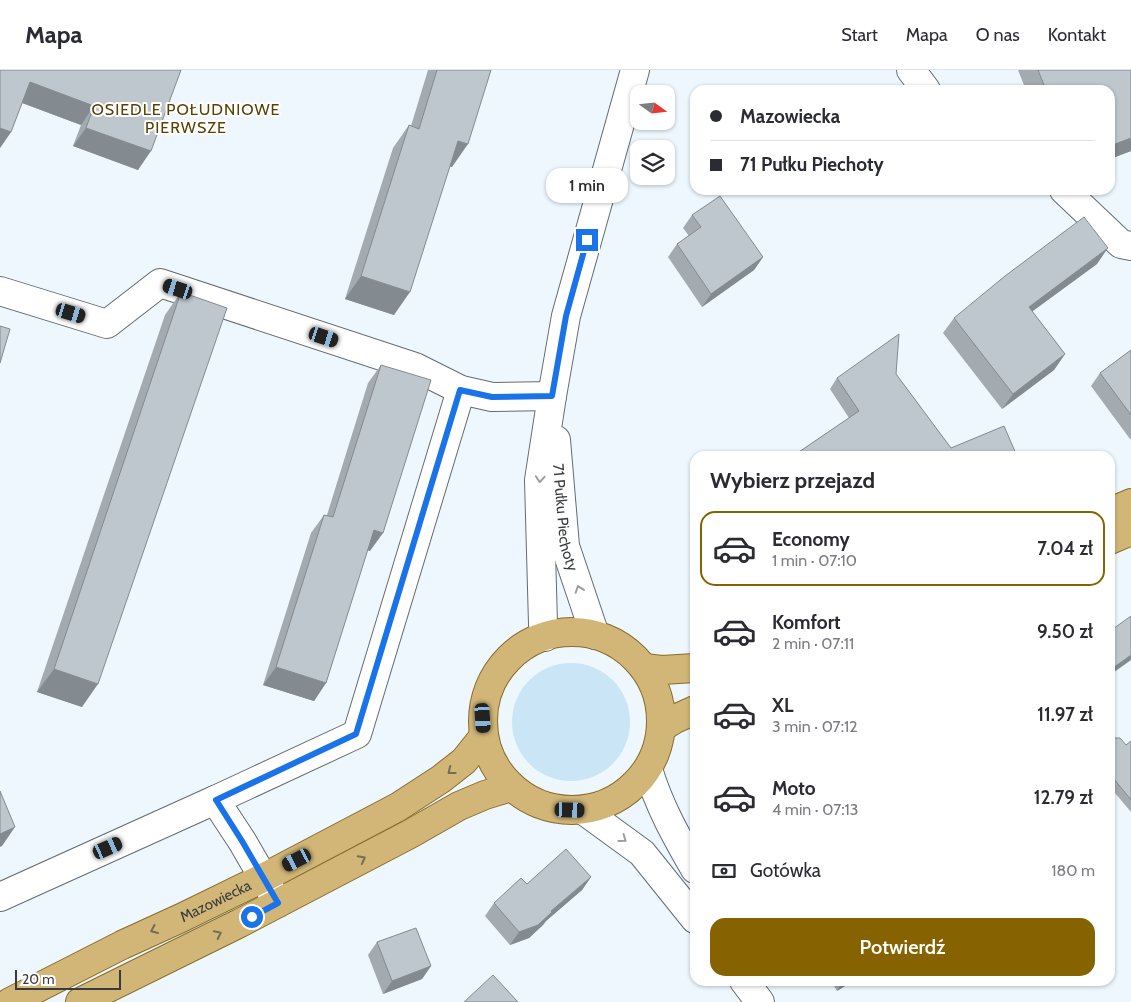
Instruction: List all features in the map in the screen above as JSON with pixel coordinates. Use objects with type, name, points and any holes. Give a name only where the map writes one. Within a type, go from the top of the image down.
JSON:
[{"type":"main road","points":[[1115,510],[1131,503]]},
{"type":"main road","points":[[1115,538],[1131,531]]},
{"type":"main road","points":[[570,632],[595,635],[614,642],[630,653],[644,668],[654,686],[660,707],[661,728],[657,749],[648,769],[636,784],[620,797],[603,806],[583,810],[558,810],[533,802],[511,787],[499,772],[489,755],[484,736],[483,718],[486,700],[492,683],[501,668],[514,654],[528,644],[545,636],[570,632]]},
{"type":"main road","points":[[644,668],[662,670],[690,668]]},
{"type":"main road","points":[[661,728],[690,713]]},
{"type":"main road","name":"Mazowiecka","points":[[10,1002],[46,994],[122,945],[263,878],[398,807],[441,779],[464,761],[484,736]]},
{"type":"main road","name":"Mazowiecka","points":[[80,1002],[240,923],[459,806],[511,787]]},
{"type":"street","name":"71 Pułku Piechoty","points":[[545,636],[543,624],[539,480],[552,396],[566,316],[635,70]]},
{"type":"street","points":[[911,70],[922,85]]},
{"type":"street","points":[[1069,195],[1121,244],[1131,246]]},
{"type":"street","points":[[0,291],[107,324],[160,283],[415,367],[460,390],[492,397],[552,396]]},
{"type":"street","points":[[0,897],[216,800],[356,734],[460,390]]},
{"type":"street","name":"71 Pułku Piechoty","points":[[552,396],[565,546],[595,635]]},
{"type":"street","points":[[648,769],[672,830],[690,861]]},
{"type":"street","points":[[216,800],[278,903]]},
{"type":"street","points":[[583,810],[642,853],[690,913]]},
{"type":"street","points":[[748,986],[760,1002]]},
{"type":"street","points":[[763,986],[772,1002]]},
{"type":"shaded area","points":[[571,663],[594,667],[613,680],[626,699],[630,722],[626,745],[613,764],[594,777],[571,781],[548,777],[529,764],[516,745],[512,722],[516,699],[529,680],[548,667]]},
{"type":"building","points":[[0,70],[181,70],[151,151],[86,128],[94,106],[30,82],[11,132],[0,128]]},
{"type":"building","points":[[437,70],[491,70],[468,144],[458,141],[410,292],[361,276],[409,125],[419,129]]},
{"type":"building","points":[[1038,70],[1131,70],[1131,138],[1115,144],[1115,85],[1044,85]]},
{"type":"building","points":[[720,196],[763,257],[711,294],[677,244],[701,227],[692,215]]},
{"type":"building","points":[[1084,217],[1108,248],[1029,307],[1065,354],[1013,394],[954,318],[1005,276]]},
{"type":"building","points":[[181,292],[227,308],[98,684],[54,669]]},
{"type":"building","points":[[0,326],[10,329],[0,363]]},
{"type":"building","points":[[899,334],[896,374],[951,448],[1004,426],[1015,451],[800,451],[859,411],[837,378]]},
{"type":"building","points":[[1131,350],[1131,415],[1100,373]]},
{"type":"building","points":[[381,365],[431,380],[383,533],[374,530],[326,683],[276,667],[324,515],[333,517]]},
{"type":"building","points":[[1131,616],[1131,655],[1115,666],[1115,627]]},
{"type":"building","points":[[1115,738],[1120,738],[1126,745],[1131,741],[1131,800],[1115,780]]},
{"type":"building","points":[[0,791],[15,827],[0,834]]},
{"type":"building","points":[[566,849],[591,877],[551,911],[538,925],[519,932],[494,903],[521,878],[527,884]]},
{"type":"building","points":[[416,928],[431,966],[392,981],[377,942]]},
{"type":"building","points":[[493,975],[518,1002],[464,1002]]},
{"type":"district","name":"OSIEDLE POŁUDNIOWE PIERWSZE","points":[[186,118]]},
{"type":"route","points":[[252,917],[278,903],[216,800],[356,734],[460,390],[492,397],[552,396],[566,316],[587,240]]}]
